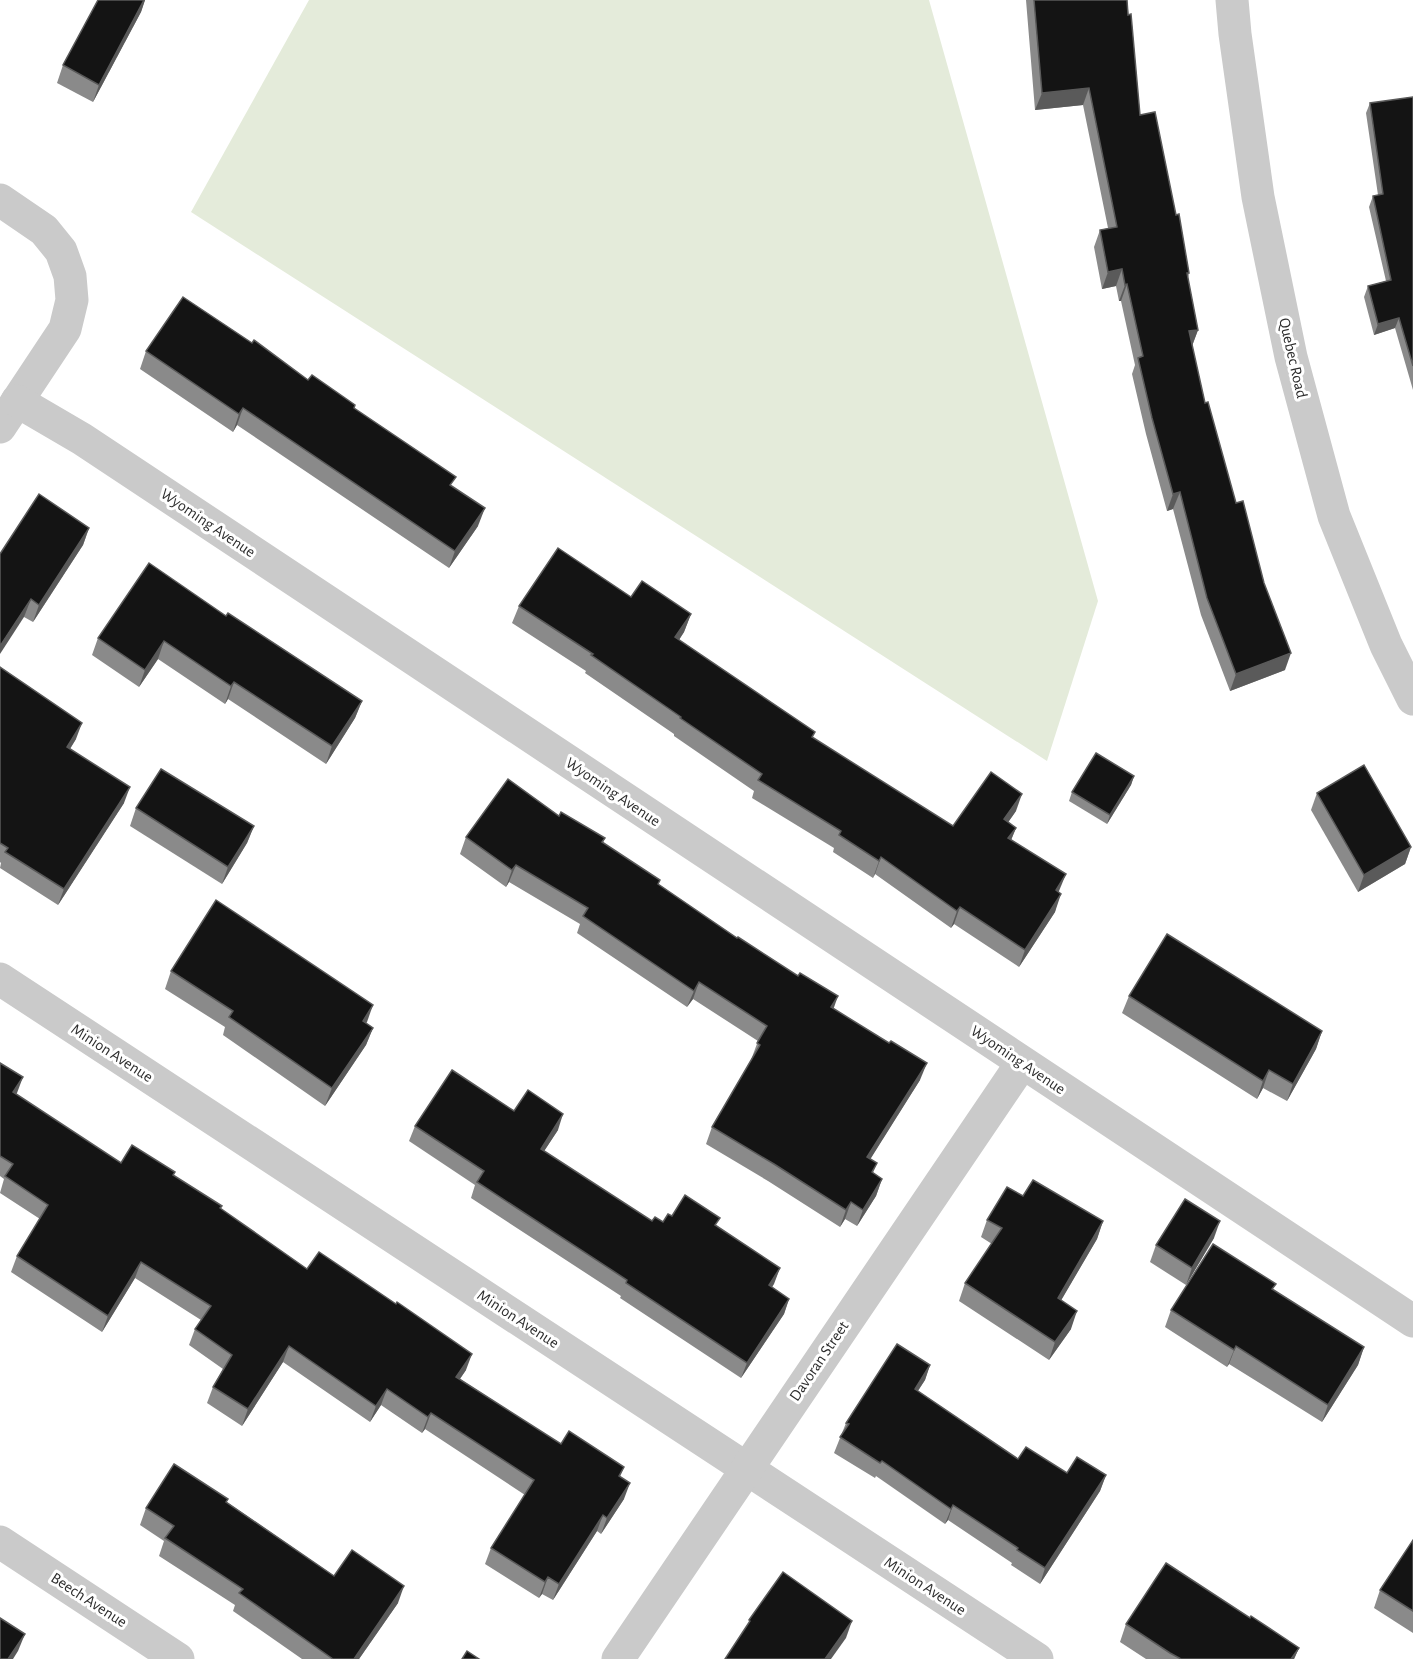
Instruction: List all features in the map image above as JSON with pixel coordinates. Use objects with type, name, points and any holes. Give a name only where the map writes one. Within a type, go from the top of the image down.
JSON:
[{"type":"street","name":"Quebec Road","points":[[1232,0],[1258,197],[1291,357],[1334,516],[1386,645],[1413,699]]},
{"type":"street","name":"Wyoming Avenue","points":[[0,200],[44,230],[61,251],[70,276],[72,300],[65,328],[8,414],[82,439],[1413,1321]]},
{"type":"street","name":"Minion Avenue","points":[[0,979],[1036,1659]]},
{"type":"street","name":"Davoran Street","points":[[618,1659],[1022,1063]]},
{"type":"street","name":"Beech Avenue","points":[[0,1542],[178,1659]]},
{"type":"green space","points":[[309,0],[929,0],[1098,601],[1047,761],[191,212]]},
{"type":"building","points":[[98,0],[144,0],[99,85],[63,65]]},
{"type":"building","points":[[1034,0],[1127,0],[1128,15],[1131,14],[1140,115],[1155,112],[1176,215],[1179,214],[1198,330],[1189,331],[1205,403],[1208,402],[1236,503],[1243,501],[1264,583],[1291,653],[1236,674],[1207,598],[1180,492],[1173,494],[1138,358],[1143,356],[1127,284],[1125,285],[1122,269],[1108,272],[1100,230],[1117,227],[1089,88],[1042,93]]},
{"type":"building","points":[[1413,97],[1413,366],[1399,318],[1378,324],[1368,286],[1391,280],[1373,196],[1383,194],[1370,103]]},
{"type":"building","points":[[183,297],[252,343],[254,340],[308,380],[312,375],[355,405],[354,408],[456,477],[450,485],[485,508],[455,551],[243,408],[239,414],[146,351]]},
{"type":"building","points":[[39,494],[89,528],[39,605],[31,599],[0,646],[0,554]]},
{"type":"building","points":[[558,548],[631,597],[642,581],[691,614],[675,637],[815,732],[812,737],[953,826],[991,772],[1022,794],[1004,819],[1016,828],[1008,838],[1066,874],[1056,890],[1061,894],[1025,950],[960,907],[957,911],[881,857],[879,861],[839,835],[841,831],[758,780],[762,774],[591,655],[593,654],[519,606]]},
{"type":"building","points":[[149,563],[226,616],[228,613],[362,701],[332,746],[234,682],[231,686],[164,641],[145,670],[98,638]]},
{"type":"building","points":[[0,667],[82,723],[67,747],[130,787],[64,889],[5,852],[8,848],[0,843]]},
{"type":"building","points":[[1096,753],[1134,776],[1110,815],[1072,792]]},
{"type":"building","points":[[1364,765],[1411,847],[1364,875],[1317,793]]},
{"type":"building","points":[[161,769],[254,826],[228,867],[136,808]]},
{"type":"building","points":[[508,779],[559,816],[561,812],[605,838],[602,842],[660,880],[658,884],[737,938],[798,976],[800,973],[838,996],[831,1007],[889,1043],[891,1041],[927,1063],[867,1157],[877,1163],[872,1172],[882,1179],[863,1210],[851,1202],[846,1210],[712,1127],[760,1045],[757,1043],[767,1026],[699,982],[694,991],[583,916],[588,908],[516,865],[512,870],[466,837]]},
{"type":"building","points":[[216,900],[373,1005],[363,1021],[373,1028],[332,1088],[229,1017],[233,1011],[171,971]]},
{"type":"building","points":[[1167,934],[1322,1031],[1293,1084],[1269,1070],[1263,1081],[1129,996]]},
{"type":"building","points":[[0,1063],[23,1077],[13,1092],[121,1163],[132,1145],[175,1172],[173,1175],[222,1206],[220,1208],[307,1269],[319,1252],[472,1354],[456,1377],[561,1444],[569,1431],[624,1467],[619,1476],[630,1483],[607,1518],[603,1515],[559,1584],[548,1577],[545,1582],[491,1548],[534,1480],[431,1413],[428,1417],[387,1389],[376,1406],[289,1346],[248,1409],[213,1387],[232,1355],[195,1329],[211,1306],[141,1262],[108,1316],[17,1256],[48,1205],[5,1176],[13,1164],[0,1156]]},
{"type":"building","points":[[452,1070],[514,1111],[528,1090],[563,1114],[541,1149],[652,1221],[655,1217],[663,1222],[668,1214],[672,1216],[685,1195],[720,1218],[715,1225],[780,1268],[769,1285],[789,1299],[747,1363],[626,1283],[627,1280],[477,1182],[484,1171],[415,1126]]},
{"type":"building","points":[[1033,1180],[1103,1221],[1058,1298],[1077,1311],[1055,1342],[965,1283],[1002,1228],[987,1220],[1007,1187],[1023,1196]]},
{"type":"building","points":[[1185,1199],[1220,1221],[1192,1268],[1156,1245]]},
{"type":"building","points":[[1213,1244],[1276,1284],[1272,1289],[1364,1347],[1328,1405],[1236,1346],[1234,1350],[1171,1310]]},
{"type":"building","points":[[897,1344],[930,1365],[915,1389],[1018,1459],[1026,1447],[1067,1473],[1077,1457],[1106,1475],[1045,1568],[953,1505],[951,1509],[882,1461],[880,1463],[840,1437],[849,1424],[846,1423]]},
{"type":"building","points":[[174,1464],[228,1499],[226,1502],[334,1576],[352,1550],[404,1586],[354,1659],[333,1659],[239,1593],[243,1589],[165,1538],[174,1526],[146,1508]]},
{"type":"building","points":[[1413,1540],[1413,1611],[1380,1590]]},
{"type":"building","points":[[1166,1563],[1299,1648],[1291,1659],[1181,1659],[1170,1653],[1126,1624]]},
{"type":"building","points":[[783,1572],[852,1621],[825,1659],[725,1659],[749,1620]]},
{"type":"building","points":[[0,1618],[25,1634],[8,1659],[0,1659]]},
{"type":"building","points":[[467,1651],[479,1659],[462,1659]]}]
